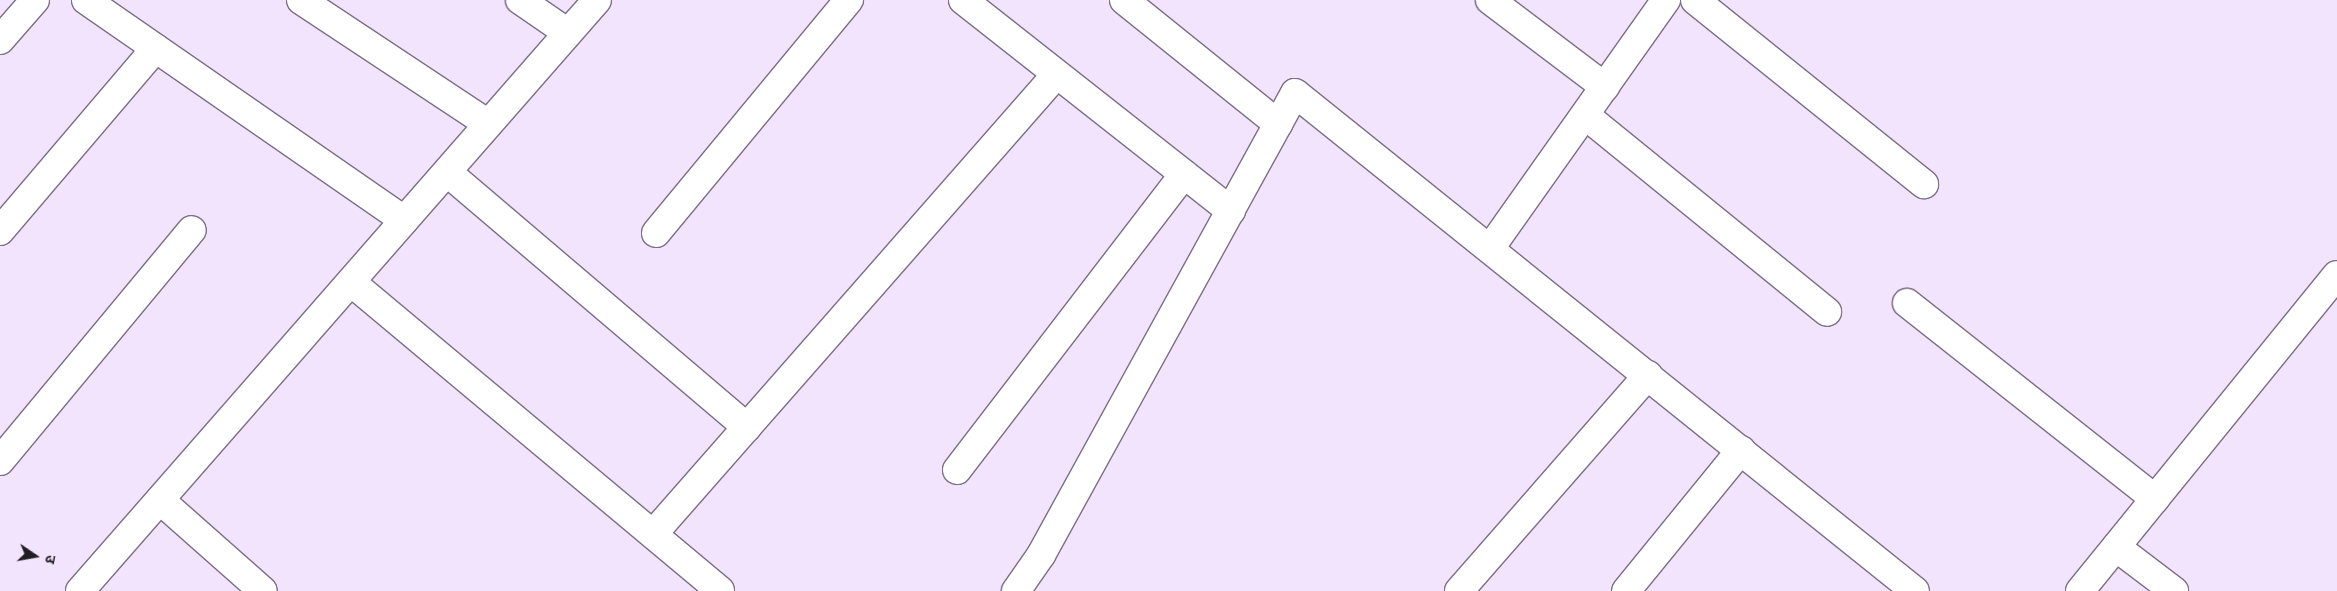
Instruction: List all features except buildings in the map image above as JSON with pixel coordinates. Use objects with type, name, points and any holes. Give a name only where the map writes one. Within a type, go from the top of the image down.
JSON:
[{"type":"street","points":[[6,23],[35,0]]},
{"type":"street","points":[[86,0],[404,220]]},
{"type":"street","points":[[301,0],[488,124]]},
{"type":"street","points":[[520,0],[568,33]]},
{"type":"street","points":[[81,591],[597,0]]},
{"type":"street","points":[[656,232],[849,0]]},
{"type":"street","points":[[963,0],[1231,211]]},
{"type":"street","points":[[1124,0],[1278,124]]},
{"type":"street","points":[[1490,0],[1605,87]]},
{"type":"street","points":[[1491,247],[1666,0]]},
{"type":"street","points":[[1695,0],[1924,184]]},
{"type":"street","points":[[0,231],[156,48]]},
{"type":"street","points":[[653,534],[1056,75]]},
{"type":"street","points":[[1016,591],[1041,555],[1296,93],[1491,247],[1915,591]]},
{"type":"street","points":[[1585,115],[1827,312]]},
{"type":"street","points":[[446,172],[747,427]]},
{"type":"street","points":[[957,470],[1184,174]]},
{"type":"street","points":[[0,461],[192,230]]},
{"type":"street","points":[[351,282],[720,591]]},
{"type":"street","points":[[2080,591],[2155,499],[2333,289]]},
{"type":"street","points":[[1908,303],[2155,499]]},
{"type":"street","points":[[1458,591],[1648,375]]},
{"type":"street","points":[[1626,591],[1741,450]]},
{"type":"street","points":[[160,500],[264,591]]},
{"type":"street","points":[[2116,547],[2174,591]]}]
